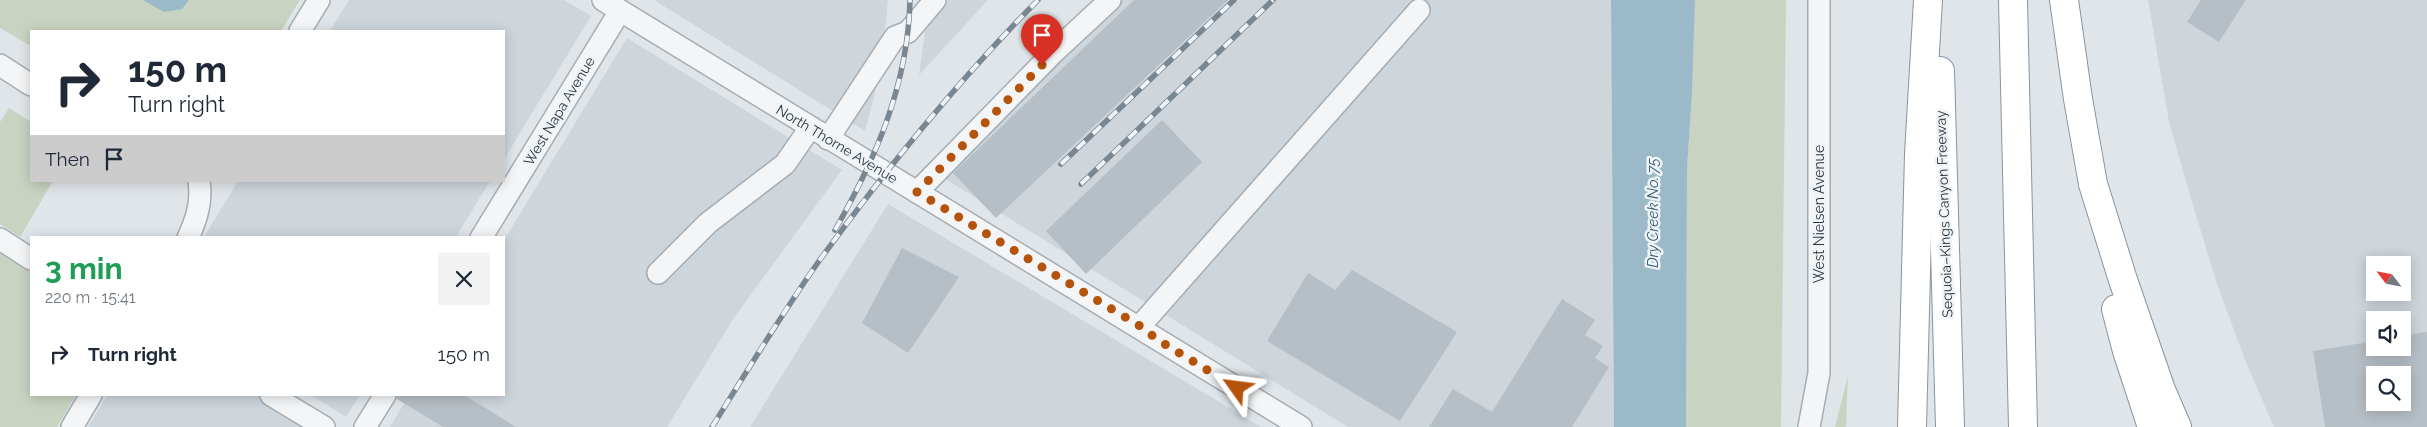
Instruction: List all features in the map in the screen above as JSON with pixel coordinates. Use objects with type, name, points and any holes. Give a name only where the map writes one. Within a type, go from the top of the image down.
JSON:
[{"type":"highway","points":[[1913,423],[1919,154],[1928,0]]},
{"type":"highway","name":"Sequoia–Kings Canyon Freeway","points":[[1939,0],[1950,427]]},
{"type":"highway","points":[[2013,0],[2023,427]]},
{"type":"highway","points":[[2064,0],[2100,236],[2126,351],[2152,427]]},
{"type":"highway","points":[[2093,184],[2161,390],[2177,427]]},
{"type":"street","points":[[301,30],[319,0]]},
{"type":"street","points":[[658,273],[708,223],[785,164],[819,133],[895,38],[908,32],[935,0]]},
{"type":"street","points":[[917,192],[1054,52],[1110,0]]},
{"type":"street","name":"West Nielsen Avenue","points":[[1809,427],[1819,373],[1819,0]]},
{"type":"street","name":"North Thorne Avenue","points":[[611,5],[819,133],[1140,326],[1158,340],[1288,424]]},
{"type":"street","name":"West Napa Avenue","points":[[482,236],[611,5]]},
{"type":"street","points":[[1140,326],[1419,10]]},
{"type":"street","points":[[0,65],[30,84]]},
{"type":"street","points":[[189,236],[197,217],[201,196],[199,182]]},
{"type":"street","points":[[0,239],[30,258]]},
{"type":"street","points":[[72,427],[91,396]]},
{"type":"street","points":[[273,396],[324,427]]},
{"type":"street","points":[[365,427],[384,396]]},
{"type":"shaded area","points":[[349,0],[564,0],[591,16],[505,157],[505,30],[331,30]]},
{"type":"shaded area","points":[[654,0],[888,0],[881,70],[865,131]]},
{"type":"shaded area","points":[[926,0],[988,0],[919,75],[925,32]]},
{"type":"shaded area","points":[[1095,0],[1611,0],[1614,427],[1348,427],[937,174]]},
{"type":"shaded area","points":[[2148,0],[2427,0],[2427,427],[2274,427],[2245,360],[2217,284],[2169,122]]},
{"type":"shaded area","points":[[627,38],[842,170],[733,319],[667,427],[390,427],[408,396],[505,396],[505,238]]},
{"type":"shaded area","points":[[237,182],[489,182],[457,236],[205,236]]},
{"type":"shaded area","points":[[888,204],[1261,427],[750,427]]},
{"type":"shaded area","points":[[106,396],[260,396],[309,427],[88,427]]},
{"type":"shaded area","points":[[313,396],[359,396],[346,417]]},
{"type":"green space","points":[[0,0],[300,0],[282,30],[30,30],[30,45],[0,28]]},
{"type":"green space","points":[[1695,0],[1786,0],[1781,427],[1686,427],[1687,168]]},
{"type":"green space","points":[[9,108],[30,121],[30,182],[52,182],[20,237],[0,224],[0,122]]},
{"type":"green space","points":[[0,253],[30,271],[30,396],[75,396],[57,427],[0,427]]},
{"type":"green space","points":[[1848,375],[1846,427],[1835,427]]},
{"type":"water","points":[[143,0],[189,0],[182,9],[164,12]]},
{"type":"water","name":"Dry Creek No. 75","points":[[1611,0],[1695,0],[1687,168],[1686,427],[1614,427]]},
{"type":"building","points":[[1134,0],[1228,0],[996,218],[953,173]]},
{"type":"building","points":[[2201,0],[2246,0],[2219,42],[2187,22]]},
{"type":"building","points":[[1162,120],[1202,162],[1086,274],[1046,231]]},
{"type":"building","points":[[902,248],[959,277],[908,353],[862,323]]},
{"type":"building","points":[[1352,270],[1457,332],[1400,421],[1267,341],[1308,273],[1335,290]]},
{"type":"building","points":[[1562,299],[1595,320],[1585,335],[1603,346],[1595,358],[1609,367],[1572,427],[1429,427],[1453,389],[1492,412]]},
{"type":"building","points":[[2427,332],[2427,427],[2325,427],[2313,351],[2366,342],[2366,356],[2411,356],[2411,335]]},
{"type":"building","points":[[397,396],[466,396],[516,427],[443,427],[397,399]]},
{"type":"railway","points":[[835,230],[864,176],[887,120],[903,62],[910,0]]},
{"type":"railway","points":[[712,427],[805,281],[870,193],[951,94],[1038,0]]},
{"type":"railway","points":[[1061,164],[1234,0]]},
{"type":"railway","points":[[1081,184],[1273,0]]},
{"type":"route","points":[[1042,65],[917,192],[1140,326],[1158,340],[1237,388]]}]
